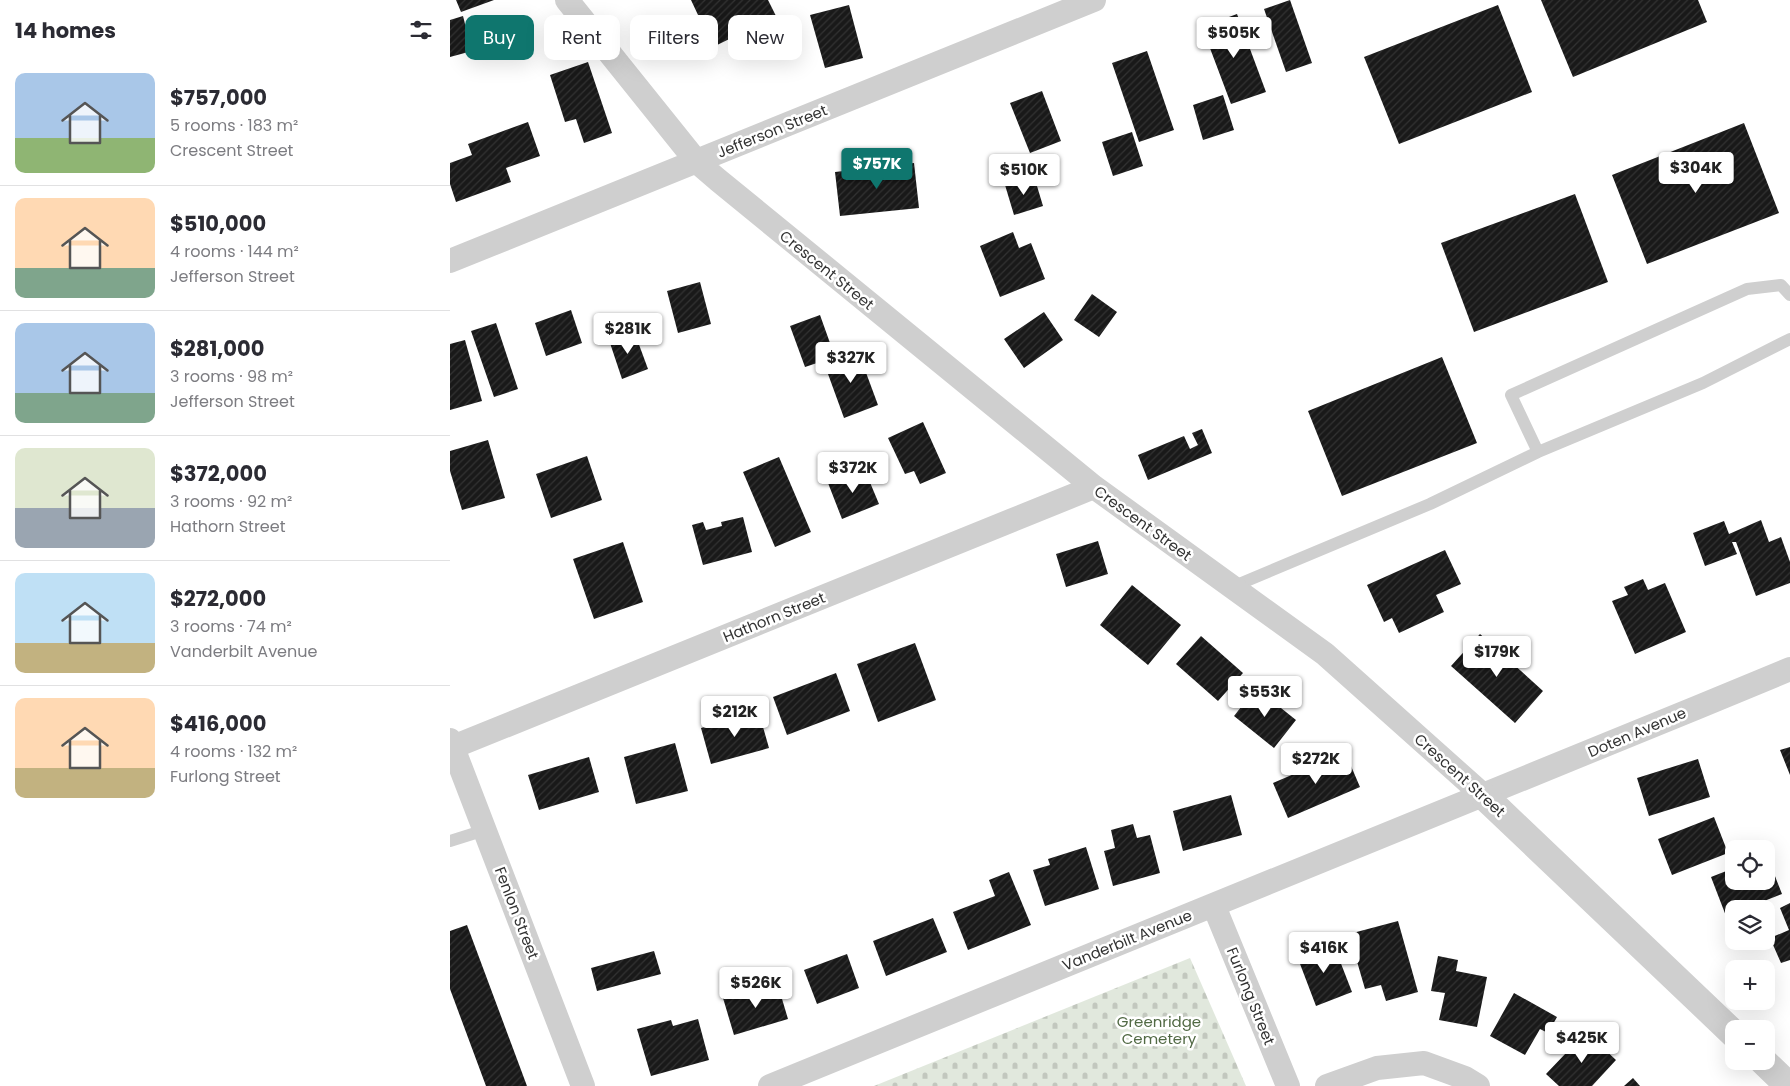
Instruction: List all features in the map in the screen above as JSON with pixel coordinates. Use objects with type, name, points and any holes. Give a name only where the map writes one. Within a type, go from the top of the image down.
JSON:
[{"type":"street","name":"Crescent Street","points":[[567,0],[697,162],[1094,487],[1325,654],[1484,796],[1725,1025]]},
{"type":"street","name":"Jefferson Street","points":[[450,261],[1094,0]]},
{"type":"street","name":"Hathorn Street","points":[[452,744],[1094,487]]},
{"type":"street","name":"Doten Avenue","points":[[1484,796],[1790,669]]},
{"type":"street","name":"Fenlon Street","points":[[452,744],[583,1086]]},
{"type":"street","name":"Vanderbilt Avenue","points":[[770,1086],[1081,958],[1484,796]]},
{"type":"street","name":"Furlong Street","points":[[1214,906],[1288,1086]]},
{"type":"street","points":[[1327,1086],[1377,1068],[1424,1063],[1465,1078],[1478,1086]]},
{"type":"street","points":[[1772,1070],[1789,1086]]},
{"type":"lane","points":[[1538,452],[1511,395],[1747,289],[1782,285],[1790,295]]},
{"type":"lane","points":[[1232,587],[1430,504],[1538,452],[1704,383],[1790,339]]},
{"type":"lane","points":[[450,841],[485,830]]},
{"type":"green space","name":"Greenridge Cemetery","points":[[1190,958],[1246,1086],[874,1086]]},
{"type":"building","points":[[456,0],[494,0],[461,12]]},
{"type":"building","points":[[691,0],[768,0],[776,15],[728,15],[728,40],[718,45],[718,15],[698,15]]},
{"type":"building","points":[[1290,0],[1312,63],[1286,72],[1264,9]]},
{"type":"building","points":[[1541,0],[1698,0],[1707,22],[1573,77]]},
{"type":"building","points":[[849,5],[863,58],[825,68],[810,15]]},
{"type":"building","points":[[1498,5],[1532,92],[1399,144],[1364,57]]},
{"type":"building","points":[[1237,14],[1266,92],[1231,104],[1202,27]]},
{"type":"building","points":[[463,16],[465,24],[465,53],[450,57],[450,20]]},
{"type":"building","points":[[1147,51],[1174,130],[1139,142],[1112,63]]},
{"type":"building","points":[[588,62],[612,133],[584,143],[576,119],[565,122],[550,75]]},
{"type":"building","points":[[1042,91],[1061,141],[1030,153],[1010,103]]},
{"type":"building","points":[[1223,95],[1234,130],[1203,140],[1193,105]]},
{"type":"building","points":[[528,122],[540,156],[506,168],[511,182],[456,202],[450,184],[450,163],[472,155],[468,144]]},
{"type":"building","points":[[1744,123],[1779,213],[1647,264],[1612,175]]},
{"type":"building","points":[[1132,132],[1143,166],[1113,176],[1102,142]]},
{"type":"building","points":[[914,163],[919,208],[840,216],[835,172]]},
{"type":"building","points":[[1034,176],[1043,206],[1014,215],[1005,185]]},
{"type":"building","points":[[1575,194],[1608,282],[1474,332],[1441,243]]},
{"type":"building","points":[[1013,232],[1019,248],[1031,243],[1045,279],[1000,297],[980,246]]},
{"type":"building","points":[[700,282],[711,324],[678,333],[667,291]]},
{"type":"building","points":[[1092,294],[1117,312],[1099,337],[1074,320]]},
{"type":"building","points":[[571,310],[582,343],[546,356],[535,323]]},
{"type":"building","points":[[1044,312],[1063,340],[1024,368],[1004,339]]},
{"type":"building","points":[[820,315],[835,357],[805,367],[790,326]]},
{"type":"building","points":[[496,323],[518,389],[494,397],[471,331]]},
{"type":"building","points":[[634,331],[648,369],[622,379],[609,340]]},
{"type":"building","points":[[465,340],[482,401],[450,410],[450,344]]},
{"type":"building","points":[[858,351],[878,405],[844,418],[824,363]]},
{"type":"building","points":[[1442,357],[1477,443],[1342,496],[1308,411]]},
{"type":"building","points":[[923,422],[946,473],[920,484],[914,471],[905,474],[888,438]]},
{"type":"building","points":[[1202,429],[1212,453],[1148,480],[1138,455],[1184,436],[1190,449],[1198,445],[1192,433]]},
{"type":"building","points":[[488,440],[505,498],[462,510],[450,471],[450,451]]},
{"type":"building","points":[[587,456],[602,500],[551,518],[536,474]]},
{"type":"building","points":[[779,457],[811,532],[775,547],[743,472]]},
{"type":"building","points":[[864,468],[879,504],[842,519],[828,483]]},
{"type":"building","points":[[743,517],[752,552],[703,565],[692,525],[703,522],[706,530],[722,526],[721,522]]},
{"type":"building","points":[[1761,520],[1769,542],[1781,537],[1790,562],[1790,583],[1756,596],[1736,542],[1732,542],[1737,554],[1705,566],[1693,533],[1724,521],[1729,534]]},
{"type":"building","points":[[1098,541],[1108,574],[1066,587],[1056,554]]},
{"type":"building","points":[[623,542],[643,602],[594,619],[573,559]]},
{"type":"building","points":[[1445,550],[1461,584],[1436,595],[1444,612],[1399,633],[1392,618],[1384,622],[1367,585]]},
{"type":"building","points":[[1643,579],[1648,590],[1665,583],[1686,632],[1635,654],[1612,601],[1628,595],[1624,587]]},
{"type":"building","points":[[1132,585],[1181,625],[1148,665],[1100,625]]},
{"type":"building","points":[[1480,634],[1543,691],[1515,723],[1451,666]]},
{"type":"building","points":[[1201,636],[1243,673],[1218,701],[1176,664]]},
{"type":"building","points":[[915,643],[936,700],[878,722],[857,664]]},
{"type":"building","points":[[836,673],[850,711],[787,735],[773,697]]},
{"type":"building","points":[[1256,688],[1296,720],[1274,748],[1234,716]]},
{"type":"building","points":[[759,713],[769,748],[711,764],[701,728]]},
{"type":"building","points":[[675,743],[688,791],[636,804],[624,757]]},
{"type":"building","points":[[1790,747],[1790,775],[1780,750]]},
{"type":"building","points":[[1345,752],[1360,787],[1288,818],[1273,783]]},
{"type":"building","points":[[589,757],[599,792],[539,810],[528,775]]},
{"type":"building","points":[[1698,759],[1710,797],[1649,816],[1637,778]]},
{"type":"building","points":[[1231,795],[1242,835],[1183,851],[1173,811]]},
{"type":"building","points":[[1714,817],[1725,845],[1725,854],[1672,875],[1658,839]]},
{"type":"building","points":[[1133,824],[1137,838],[1150,835],[1160,873],[1113,886],[1104,851],[1115,848],[1111,830]]},
{"type":"building","points":[[1086,847],[1099,889],[1045,906],[1033,870],[1050,865],[1048,859]]},
{"type":"building","points":[[1009,872],[1031,925],[968,950],[953,912],[995,896],[989,880]]},
{"type":"building","points":[[1725,872],[1725,890],[1775,890],[1775,876],[1782,894],[1767,900],[1725,900],[1725,913],[1711,877]]},
{"type":"building","points":[[1790,903],[1790,960],[1781,963],[1775,949],[1775,936],[1789,930],[1780,908]]},
{"type":"building","points":[[933,918],[947,952],[886,976],[873,941]]},
{"type":"building","points":[[1398,921],[1418,992],[1386,1001],[1381,985],[1365,989],[1349,934]]},
{"type":"building","points":[[467,925],[527,1086],[486,1086],[450,989],[450,931]]},
{"type":"building","points":[[1333,943],[1352,992],[1316,1006],[1297,956]]},
{"type":"building","points":[[654,951],[661,974],[597,991],[591,968]]},
{"type":"building","points":[[847,954],[859,988],[817,1004],[804,970]]},
{"type":"building","points":[[1438,956],[1458,960],[1456,971],[1487,977],[1477,1027],[1439,1020],[1445,993],[1431,991]]},
{"type":"building","points":[[777,982],[788,1019],[734,1035],[723,998]]},
{"type":"building","points":[[1514,993],[1557,1017],[1548,1033],[1540,1029],[1525,1055],[1490,1036]]},
{"type":"building","points":[[698,1019],[709,1060],[651,1076],[637,1029],[671,1020],[673,1026]]},
{"type":"building","points":[[1586,1032],[1616,1060],[1592,1086],[1559,1086],[1546,1074]]},
{"type":"building","points":[[1633,1078],[1640,1086],[1624,1086]]}]
